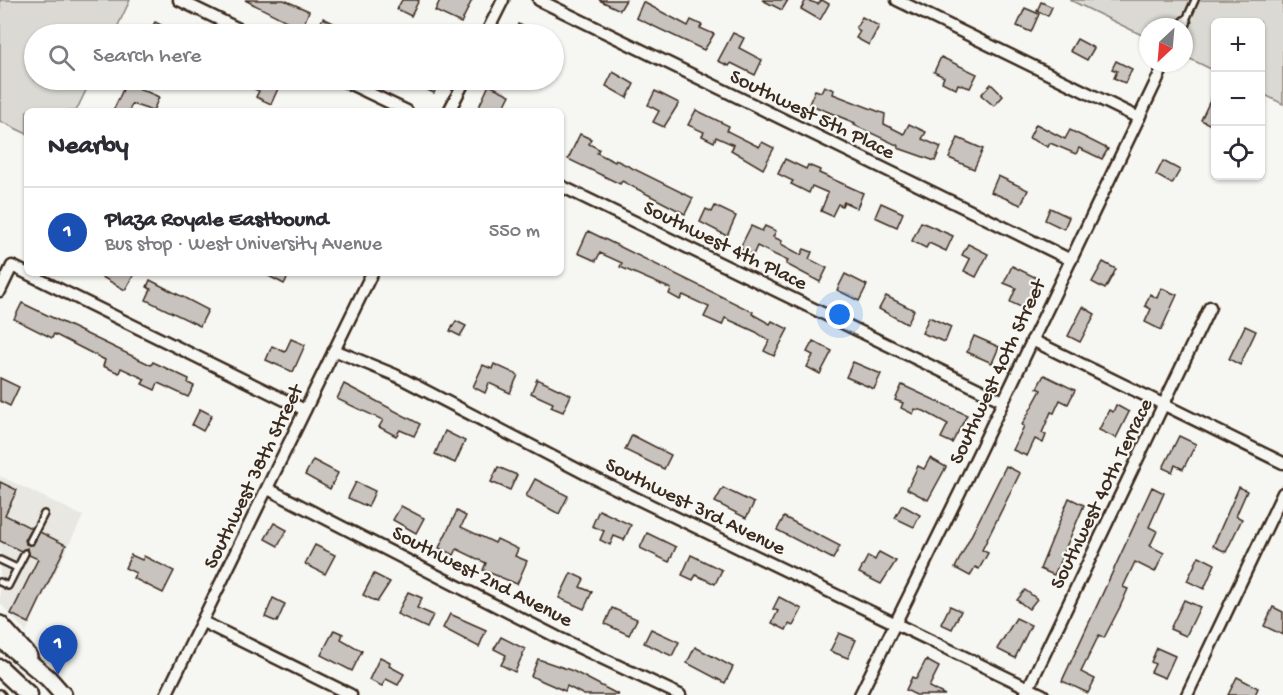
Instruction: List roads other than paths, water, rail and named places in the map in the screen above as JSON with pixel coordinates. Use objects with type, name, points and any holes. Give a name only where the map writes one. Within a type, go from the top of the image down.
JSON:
[{"type":"main road","points":[[0,624],[63,695]]},
{"type":"main road","points":[[0,638],[48,678]]},
{"type":"main road","points":[[0,668],[29,695]]},
{"type":"street","points":[[179,0],[228,24]]},
{"type":"street","points":[[491,24],[503,0]]},
{"type":"street","name":"Southwest 5th Place","points":[[539,0],[1071,260]]},
{"type":"street","points":[[897,0],[1139,118]]},
{"type":"street","name":"Southwest 40th Street","points":[[860,695],[1161,72]]},
{"type":"street","points":[[363,90],[401,108]]},
{"type":"street","points":[[451,108],[460,90]]},
{"type":"street","name":"Southwest 4th Place","points":[[564,187],[1003,401]]},
{"type":"street","points":[[0,291],[12,266],[24,272]]},
{"type":"street","points":[[32,276],[305,410]]},
{"type":"street","name":"Southwest 38th Street","points":[[166,695],[371,276]]},
{"type":"street","name":"Southwest 40th Terrace","points":[[1027,691],[1210,307]]},
{"type":"street","points":[[1032,340],[1283,463]]},
{"type":"street","name":"Southwest 3rd Avenue","points":[[334,350],[396,375],[588,475],[895,622],[1027,691],[1043,695]]},
{"type":"street","name":"Southwest 2nd Avenue","points":[[268,489],[557,637],[680,695]]},
{"type":"street","points":[[1187,695],[1283,494]]},
{"type":"street","points":[[203,622],[351,695]]},
{"type":"lane","points":[[1186,18],[1195,0]]},
{"type":"lane","points":[[30,541],[44,513]]},
{"type":"lane","points":[[0,582],[8,586],[25,553]]},
{"type":"lane","points":[[0,560],[17,568]]},
{"type":"place","name":"Plaza Royale Eastbound","points":[[58,675]]}]
